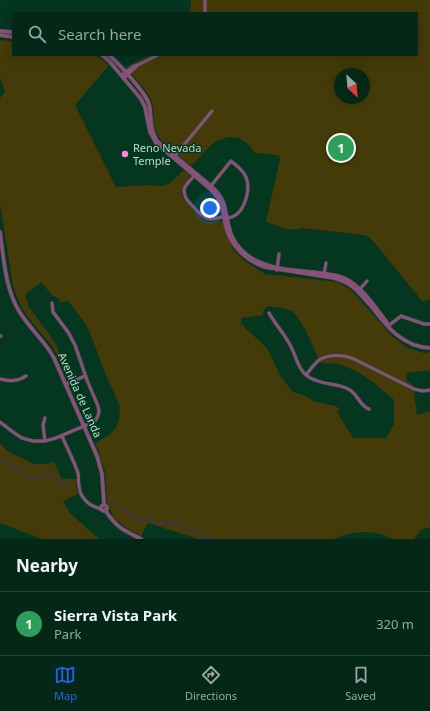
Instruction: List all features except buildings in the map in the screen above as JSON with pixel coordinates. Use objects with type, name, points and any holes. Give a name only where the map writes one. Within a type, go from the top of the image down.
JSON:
[{"type":"street","points":[[205,0],[205,12]]},
{"type":"street","points":[[0,31],[12,32]]},
{"type":"street","points":[[0,35],[12,36]]},
{"type":"street","points":[[103,56],[125,75],[147,100],[154,136],[194,176],[210,187]]},
{"type":"street","points":[[111,56],[143,101],[149,129],[153,139],[159,146],[210,187],[219,199],[229,236],[240,252],[259,266],[324,275],[350,284],[359,290],[384,322],[398,336],[408,343],[420,347],[430,348]]},
{"type":"street","points":[[125,75],[138,65],[156,56]]},
{"type":"street","points":[[174,157],[212,111]]},
{"type":"street","points":[[170,152],[179,150]]},
{"type":"street","points":[[194,176],[186,184],[184,194],[187,200],[206,218],[212,219],[232,217],[238,212],[246,199],[248,190],[247,180],[243,172],[231,161],[210,187]]},
{"type":"street","name":"Avenida de Landa","points":[[0,232],[8,279],[15,304],[24,319],[50,351],[66,384],[101,469],[104,504],[107,507],[105,510],[111,520],[119,528],[141,539]]},
{"type":"street","points":[[278,268],[279,254]]},
{"type":"street","points":[[324,275],[326,263]]},
{"type":"street","points":[[359,290],[366,281]]},
{"type":"street","points":[[0,422],[22,438],[33,441],[45,441],[62,436],[84,426],[96,420],[98,416],[98,406],[73,341],[53,312],[52,303]]},
{"type":"street","points":[[269,313],[288,341],[299,367],[306,375],[315,380],[349,390],[366,408],[369,409]]},
{"type":"street","points":[[388,326],[401,316],[424,324],[430,324]]},
{"type":"street","points":[[306,375],[313,365],[319,361],[328,357],[346,356],[414,389],[423,391],[430,390]]},
{"type":"street","points":[[0,379],[20,380],[26,376]]},
{"type":"street","points":[[66,384],[86,376]]},
{"type":"street","points":[[45,418],[43,425],[45,441]]},
{"type":"street","points":[[62,436],[78,473],[81,494],[90,505],[103,511],[105,510]]},
{"type":"street","points":[[101,509],[101,506],[104,504]]},
{"type":"shaded area","points":[[191,0],[430,0],[430,299],[422,301],[368,236],[302,228],[288,229],[266,222],[280,159],[279,156],[255,153],[248,144],[239,138],[228,137],[214,142],[191,166],[159,137],[155,127],[153,106],[149,96],[126,67],[149,56],[418,56],[418,12],[190,12]]},
{"type":"shaded area","points":[[0,40],[12,41],[12,56],[96,56],[109,65],[75,105],[116,187],[147,185],[161,186],[169,184],[184,170],[190,176],[183,186],[182,196],[185,201],[202,219],[207,222],[222,221],[233,249],[243,260],[265,274],[338,282],[352,291],[393,337],[408,348],[424,353],[430,352],[430,370],[406,373],[407,381],[413,385],[417,415],[430,411],[430,527],[421,530],[414,539],[392,539],[381,534],[363,532],[351,533],[334,539],[197,539],[148,523],[141,536],[126,528],[114,518],[107,502],[105,471],[95,443],[109,435],[115,429],[119,420],[120,406],[105,373],[86,324],[68,301],[60,302],[58,298],[53,296],[41,282],[25,294],[29,307],[56,344],[68,379],[53,348],[22,308],[13,286],[0,204],[0,98],[5,92],[0,77]],"holes":[[[268,306],[287,309],[294,313],[299,319],[321,363],[339,364],[348,367],[376,385],[394,400],[394,424],[386,438],[353,438],[337,412],[340,410],[336,406],[316,402],[303,395],[293,392],[281,377],[267,348],[241,324],[241,318],[263,315],[263,311]]]},
{"type":"shaded area","points":[[0,443],[7,451],[34,464],[54,462],[62,479],[76,479],[78,494],[63,501],[70,513],[99,539],[42,539],[0,523]]},
{"type":"waterway","points":[[0,459],[11,464],[13,469],[23,468],[28,478],[37,479],[43,474],[50,475],[61,484],[70,487]]},
{"type":"waterway","points":[[110,498],[114,500],[122,510],[131,513],[135,519],[150,519],[154,522],[165,524],[179,523],[185,525],[191,531],[198,531],[202,538],[214,539]]},
{"type":"place","name":"Sierra Vista Park","points":[[341,148]]},
{"type":"place","name":"Reno Nevada Temple","points":[[125,154]]}]
